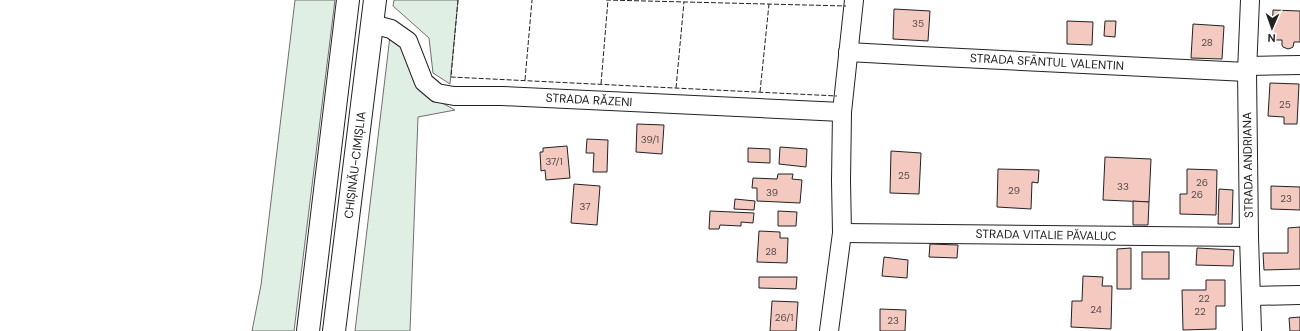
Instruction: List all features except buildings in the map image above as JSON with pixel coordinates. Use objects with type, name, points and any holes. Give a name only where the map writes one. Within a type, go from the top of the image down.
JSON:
[{"type":"highway","points":[[308,331],[348,0]]},
{"type":"highway","name":"CHIȘINĂU-CIMIȘLIA","points":[[334,331],[375,0]]},
{"type":"street","points":[[829,331],[830,313],[842,233],[842,112],[854,0]]},
{"type":"street","name":"STRADA ANDRIANA","points":[[1250,0],[1247,69],[1249,237],[1252,331]]},
{"type":"street","name":"STRADA RĂZENI","points":[[372,24],[391,29],[408,41],[424,82],[437,93],[454,96],[502,96],[842,112]]},
{"type":"street","name":"STRADA SFÂNTUL VALENTIN","points":[[848,52],[1247,69],[1300,65]]},
{"type":"street","name":"STRADA VITALIE PĂVALUC","points":[[842,233],[1249,237]]},
{"type":"street","points":[[1252,296],[1300,295]]},
{"type":"green space","points":[[295,0],[335,0],[294,331],[252,331],[261,285]]},
{"type":"green space","points":[[394,0],[458,0],[450,84],[433,73],[429,38],[393,6]]},
{"type":"green space","points":[[390,36],[403,45],[431,97],[455,110],[418,117],[410,331],[355,331]]},
{"type":"fence","points":[[458,0],[451,77],[837,96]]},
{"type":"fence","points":[[525,80],[532,0]]},
{"type":"fence","points":[[606,0],[846,6]]},
{"type":"fence","points":[[601,84],[608,0]]},
{"type":"fence","points":[[676,88],[684,2]]},
{"type":"fence","points":[[760,92],[769,4]]}]
